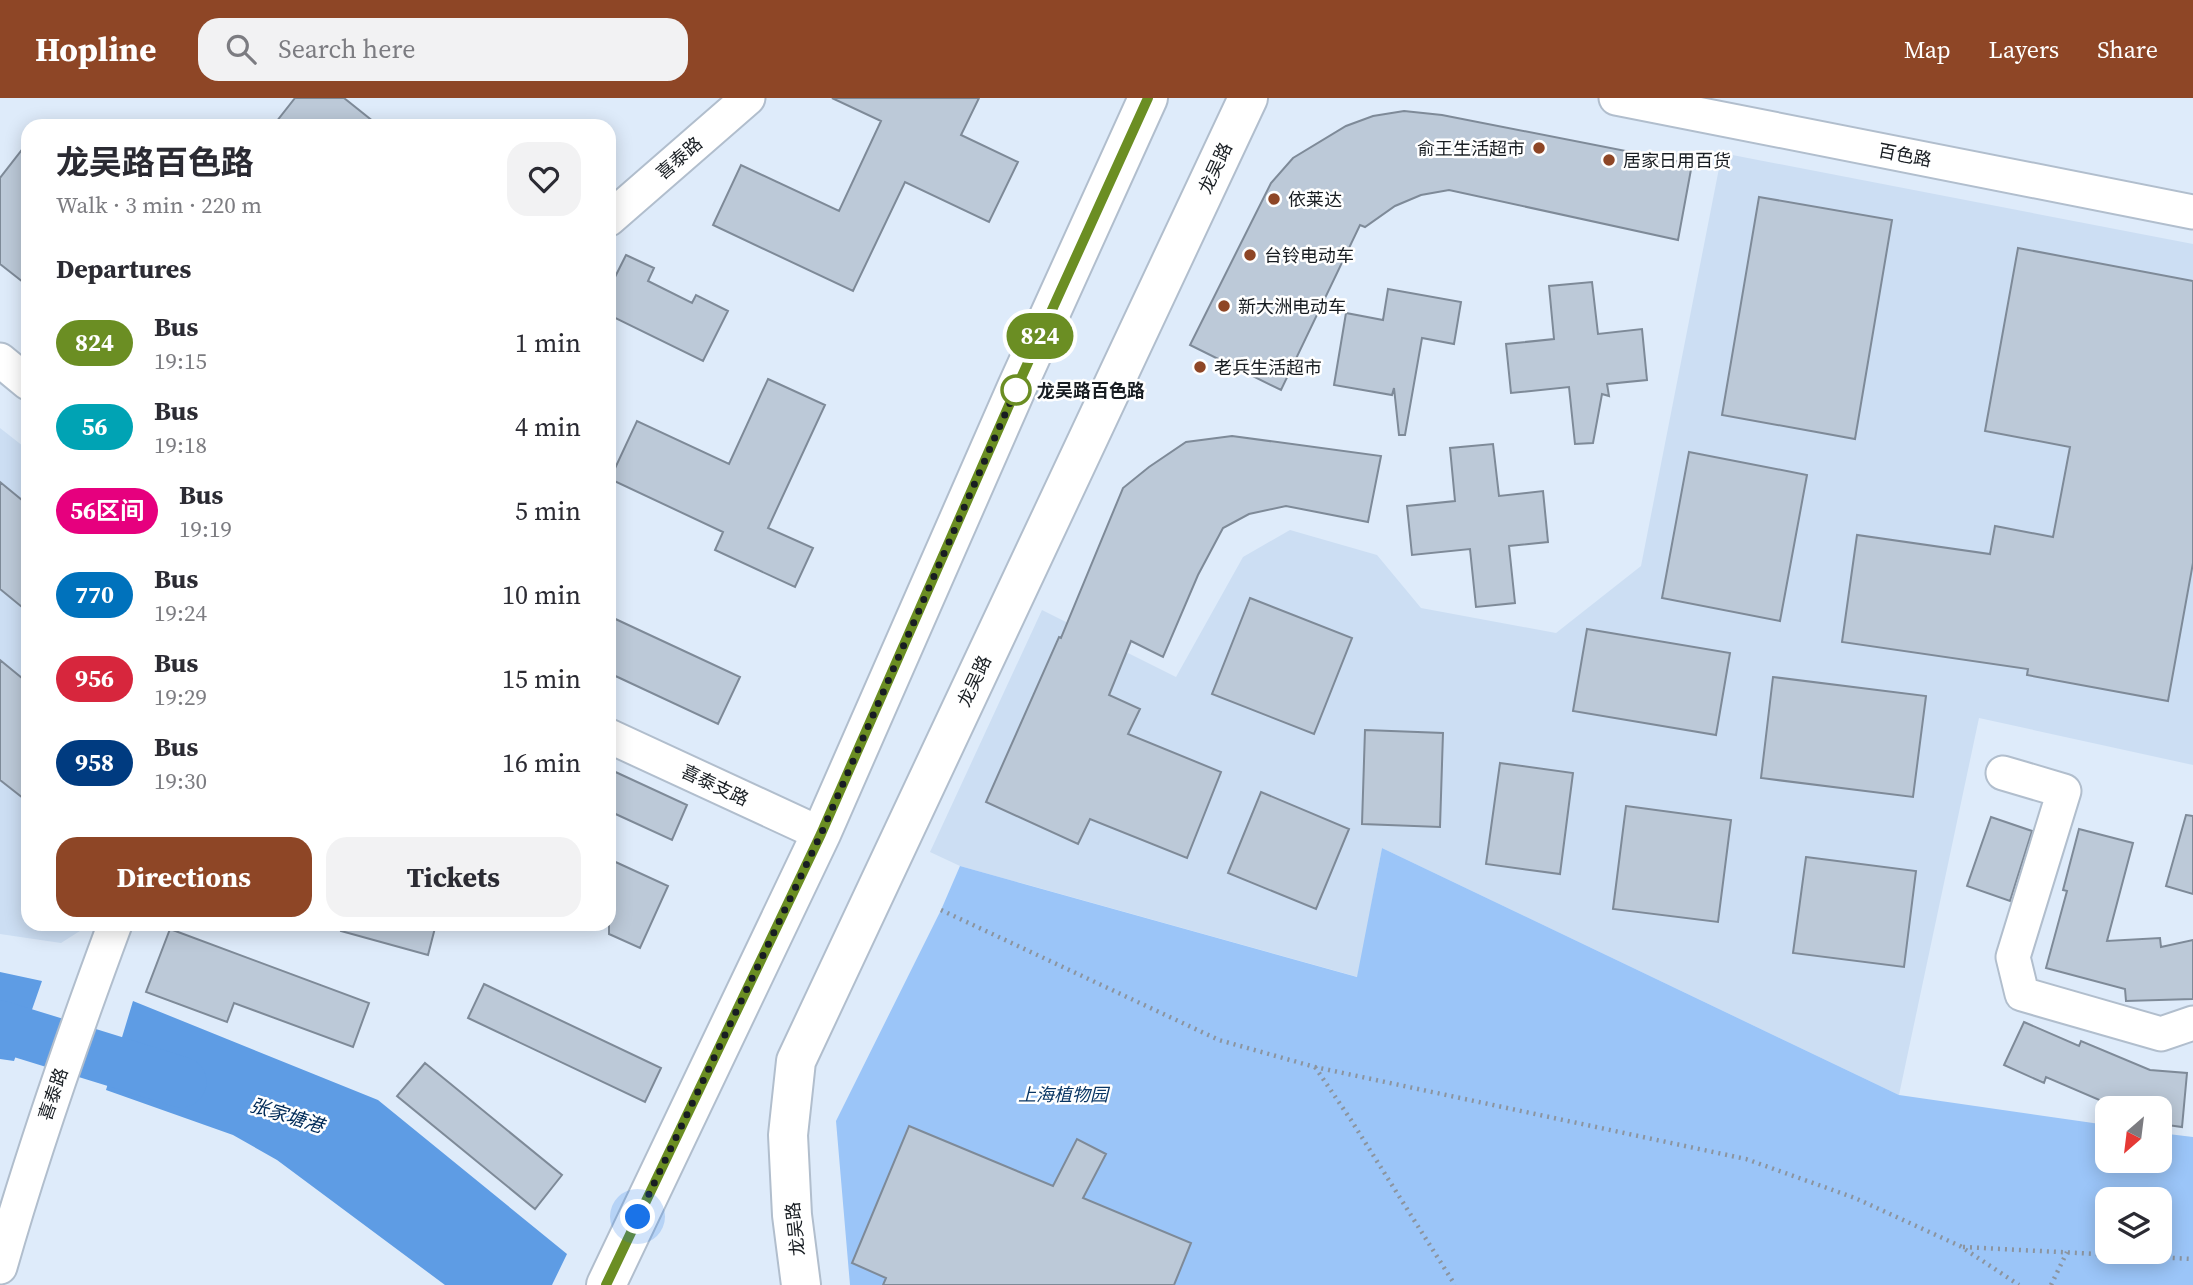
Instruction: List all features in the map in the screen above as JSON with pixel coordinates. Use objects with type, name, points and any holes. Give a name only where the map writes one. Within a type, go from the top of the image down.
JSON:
[{"type":"main road","points":[[606,1285],[821,834],[1017,387],[1148,98]]},
{"type":"main road","name":"龙吴路","points":[[801,1285],[792,1216],[788,1135],[796,1061],[1248,98]]},
{"type":"street","name":"喜泰路","points":[[616,213],[748,98]]},
{"type":"street","name":"百色路","points":[[1616,98],[2193,212]]},
{"type":"street","points":[[0,360],[21,377]]},
{"type":"street","name":"喜泰支路","points":[[616,739],[821,834]]},
{"type":"street","points":[[2004,772],[2064,791],[2013,957],[2022,994],[2161,1034],[2193,1023]]},
{"type":"street","name":"喜泰路","points":[[0,1267],[56,1085],[112,931]]},
{"type":"path","points":[[941,911],[1219,1040],[1315,1067],[1746,1159],[1855,1198],[1960,1247],[2019,1285]]},
{"type":"path","points":[[1315,1067],[1352,1120],[1455,1285]]},
{"type":"path","points":[[1960,1247],[2193,1259]]},
{"type":"path","points":[[2051,1285],[2067,1252]]},
{"type":"shaded area","points":[[1722,153],[2193,244],[2193,765],[1979,718],[1899,1095],[1382,848],[1358,977],[960,866],[930,852],[1042,610],[1176,677],[1243,557],[1290,530],[1377,555],[1421,608],[1556,633],[1641,566]]},
{"type":"shaded area","points":[[0,428],[21,444],[21,931],[80,931],[61,943],[0,934]]},
{"type":"green space","name":"上海植物园","points":[[1382,848],[1899,1095],[2095,1123],[2095,1173],[2172,1173],[2172,1134],[2193,1137],[2193,1285],[850,1285],[836,1121],[941,910],[960,866],[1357,977]]},
{"type":"water","points":[[0,972],[42,981],[14,1061],[0,1059]]},
{"type":"water","points":[[133,1001],[378,1100],[567,1254],[552,1285],[445,1285],[277,1160],[233,1135],[106,1090]]},
{"type":"building","points":[[295,98],[344,98],[370,119],[278,119]]},
{"type":"building","points":[[832,98],[979,98],[961,135],[1018,162],[989,222],[905,182],[853,291],[713,225],[741,165],[839,211],[881,121]]},
{"type":"building","points":[[1404,111],[1442,115],[1692,164],[1678,240],[1449,190],[1421,195],[1395,206],[1365,227],[1360,225],[1281,390],[1190,345],[1271,183],[1293,158],[1346,126],[1373,116]]},
{"type":"building","points":[[21,151],[21,280],[0,264],[0,178]]},
{"type":"building","points":[[1759,197],[1892,220],[1855,439],[1722,415]]},
{"type":"building","points":[[2018,248],[2193,281],[2193,563],[2168,701],[2027,675],[2028,669],[1842,642],[1857,535],[1990,554],[1995,526],[2053,537],[2070,447],[1985,431]]},
{"type":"building","points":[[626,255],[654,268],[648,281],[692,303],[696,295],[728,311],[703,361],[616,318],[616,275]]},
{"type":"building","points":[[1592,282],[1598,334],[1642,329],[1647,380],[1607,384],[1609,396],[1602,394],[1593,443],[1575,444],[1569,387],[1511,393],[1506,344],[1554,339],[1549,286]]},
{"type":"building","points":[[1388,289],[1461,302],[1454,344],[1422,338],[1405,435],[1399,435],[1394,388],[1392,395],[1334,385],[1346,313],[1383,320]]},
{"type":"building","points":[[768,379],[825,405],[768,528],[813,548],[795,587],[715,550],[723,532],[616,482],[616,466],[637,421],[729,464]]},
{"type":"building","points":[[1232,436],[1381,456],[1368,522],[1286,506],[1249,514],[1223,528],[1198,575],[1163,657],[1131,641],[1109,695],[1140,709],[1128,734],[1221,772],[1187,858],[1090,819],[1078,844],[986,802],[1059,637],[1061,638],[1123,488],[1186,442]]},
{"type":"building","points":[[1493,444],[1499,496],[1543,491],[1548,542],[1509,546],[1515,603],[1476,607],[1470,549],[1412,555],[1407,506],[1455,501],[1450,448]]},
{"type":"building","points":[[1689,452],[1807,475],[1780,621],[1662,598]]},
{"type":"building","points":[[0,482],[21,499],[21,606],[0,589]]},
{"type":"building","points":[[1250,598],[1352,638],[1314,734],[1212,694]]},
{"type":"building","points":[[616,619],[740,677],[718,724],[616,676]]},
{"type":"building","points":[[1587,629],[1730,653],[1716,735],[1573,711]]},
{"type":"building","points":[[0,660],[21,677],[21,796],[0,780]]},
{"type":"building","points":[[1773,677],[1926,696],[1913,797],[1761,778]]},
{"type":"building","points":[[1365,730],[1443,733],[1440,827],[1362,824]]},
{"type":"building","points":[[1500,763],[1573,773],[1560,874],[1486,864]]},
{"type":"building","points":[[616,772],[687,805],[672,840],[616,814]]},
{"type":"building","points":[[1261,792],[1349,829],[1316,909],[1228,873]]},
{"type":"building","points":[[1626,806],[1731,820],[1718,922],[1613,909]]},
{"type":"building","points":[[2186,815],[2193,816],[2193,894],[2166,886]]},
{"type":"building","points":[[1991,817],[2032,831],[2010,901],[1967,886]]},
{"type":"building","points":[[2079,829],[2133,843],[2107,941],[2160,938],[2161,947],[2193,940],[2193,999],[2126,1001],[2125,989],[2046,968],[2067,891],[2063,890]]},
{"type":"building","points":[[1806,857],[1916,871],[1904,967],[1793,953]]},
{"type":"building","points":[[616,862],[668,886],[640,948],[609,934],[609,931],[616,931]]},
{"type":"building","points":[[169,931],[175,931],[369,1003],[353,1047],[234,1003],[227,1022],[146,992]]},
{"type":"building","points":[[341,931],[434,931],[428,955]]},
{"type":"building","points":[[484,984],[661,1068],[645,1102],[468,1018]]},
{"type":"building","points":[[2024,1022],[2079,1046],[2081,1041],[2150,1070],[2187,1073],[2182,1127],[2172,1126],[2172,1096],[2095,1098],[2046,1077],[2044,1083],[2004,1065]]},
{"type":"building","points":[[425,1063],[562,1175],[535,1209],[397,1096]]},
{"type":"building","points":[[909,1126],[1053,1186],[1077,1139],[1106,1154],[1083,1198],[1191,1243],[1174,1285],[883,1285],[886,1278],[852,1263]]},
{"type":"waterway","name":"张家塘港","points":[[0,1026],[181,1082]]},
{"type":"bus line","name":"824","points":[[606,1285],[821,834],[1017,387],[1148,98]]},
{"type":"place","name":"俞王生活超市","points":[[1539,148]]},
{"type":"place","name":"居家日用百货","points":[[1609,160]]},
{"type":"place","name":"依莱达","points":[[1274,199]]},
{"type":"place","name":"台铃电动车","points":[[1250,255]]},
{"type":"place","name":"新大洲电动车","points":[[1224,306]]},
{"type":"place","name":"老兵生活超市","points":[[1200,367]]},
{"type":"place","name":"龙吴路百色路","points":[[1016,390]]},
{"type":"route","points":[[638,1217],[821,834],[1017,387],[1016,390]]}]
